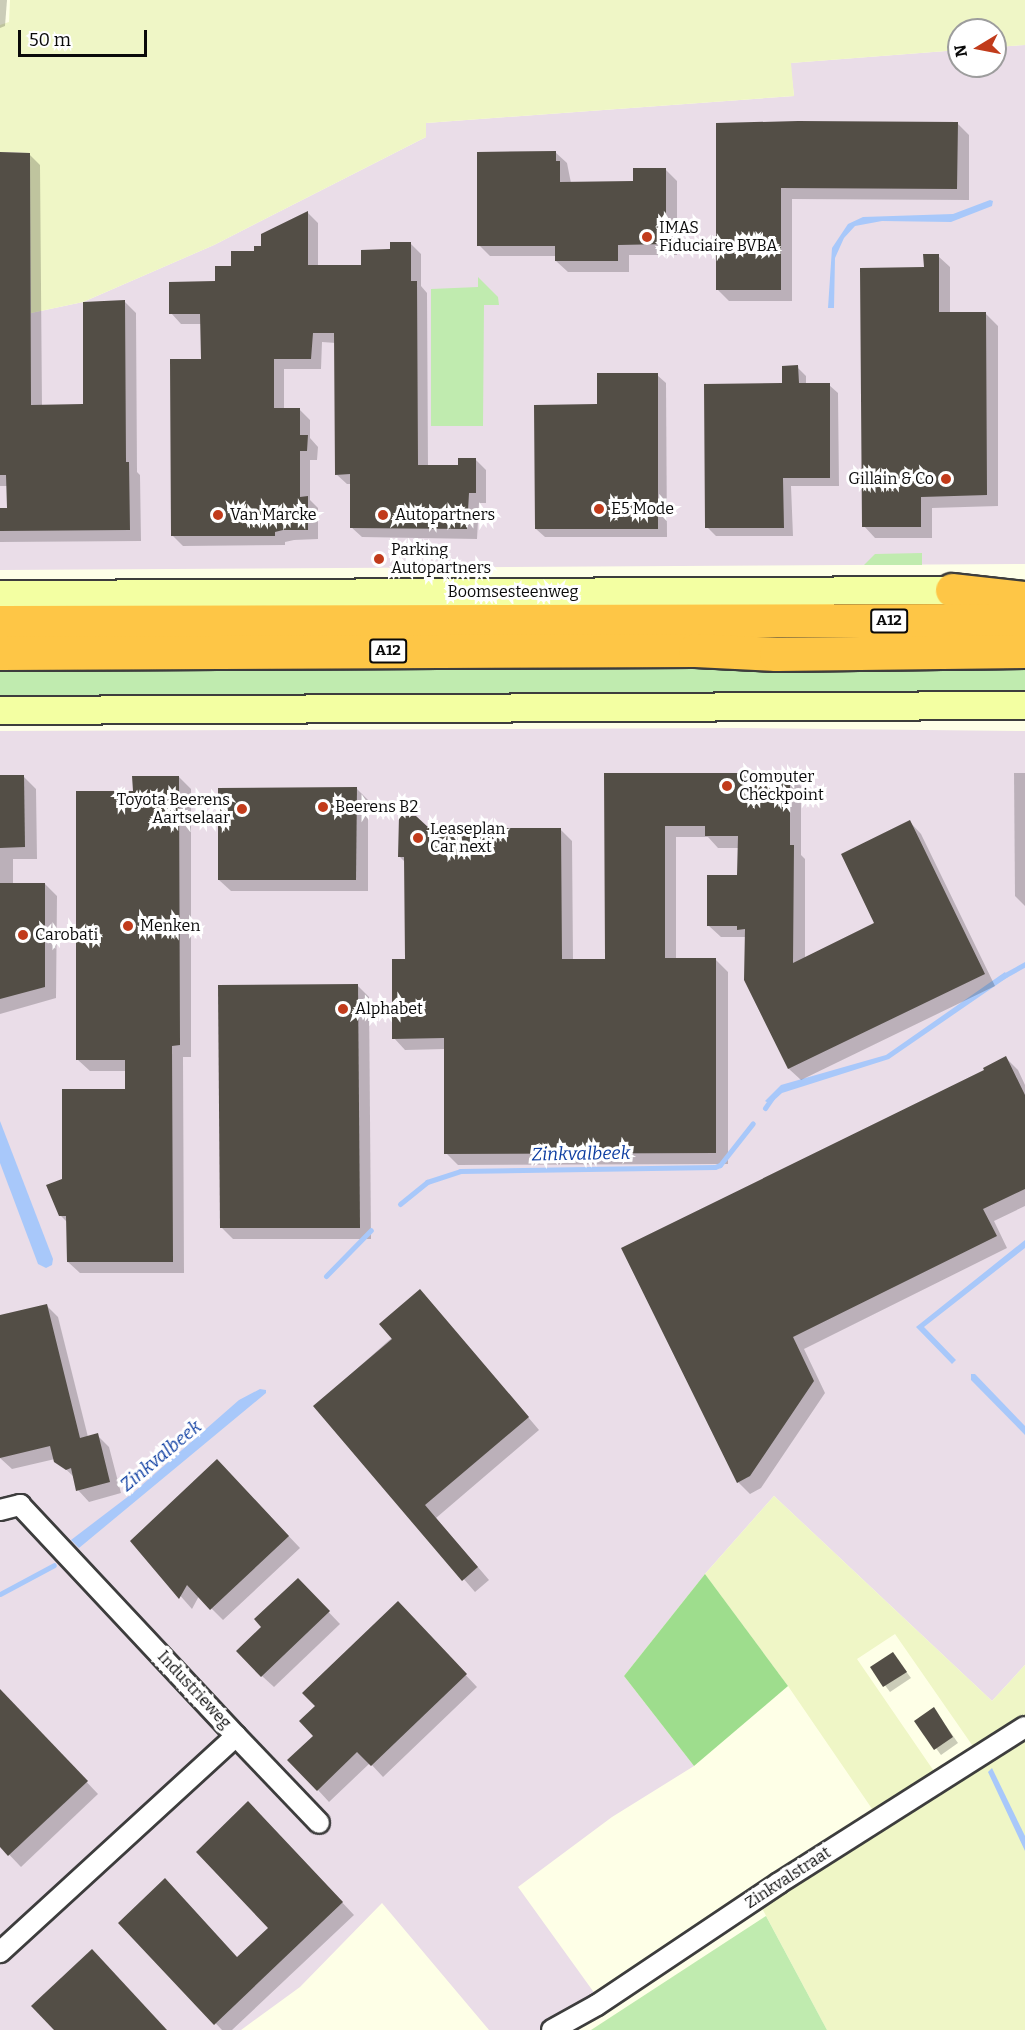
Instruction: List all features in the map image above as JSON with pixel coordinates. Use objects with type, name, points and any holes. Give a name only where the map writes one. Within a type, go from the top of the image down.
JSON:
[{"type":"highway","points":[[952,590],[1025,598]]},
{"type":"highway","name":"A12","points":[[0,622],[1025,620]]},
{"type":"highway","name":"A12","points":[[0,653],[695,650],[776,654],[1025,651]]},
{"type":"main road","name":"Boomsesteenweg","points":[[0,594],[1025,589]]},
{"type":"main road","points":[[0,710],[1025,705]]},
{"type":"street","name":"Industrieweg","points":[[0,1510],[20,1505],[236,1736],[0,1952]]},
{"type":"street","name":"Zinkvalstraat","points":[[552,2030],[597,2005],[779,1883],[1025,1727]]},
{"type":"street","points":[[236,1736],[319,1823]]},
{"type":"shaded area","points":[[1025,45],[1025,564],[0,570],[0,152],[30,152],[31,313],[83,302],[214,245],[426,137],[426,123],[794,96],[790,63],[947,51],[947,78],[1007,78],[1007,46]]},
{"type":"shaded area","points":[[736,728],[1025,731],[1025,1665],[992,1701],[774,1496],[705,1574],[624,1676],[694,1766],[612,1817],[518,1887],[603,2005],[555,2030],[489,2030],[382,1903],[300,1987],[241,2030],[0,2030],[0,731]]},
{"type":"green space","points":[[10,0],[1025,0],[1025,45],[1007,46],[1007,18],[947,18],[947,51],[791,63],[794,96],[426,123],[426,137],[214,245],[83,302],[31,313],[30,153],[0,152],[0,25],[9,22]]},
{"type":"green space","points":[[478,277],[498,297],[499,305],[484,305],[483,426],[431,426],[431,289],[478,287]]},
{"type":"green space","points":[[922,553],[922,565],[864,565],[875,554]]},
{"type":"green space","points":[[690,659],[692,668],[726,669],[1025,666],[1025,697],[0,701],[0,664]]},
{"type":"green space","points":[[774,1496],[992,1701],[1025,1665],[1025,2030],[827,2030],[757,1899],[879,1819],[788,1686],[705,1574]],"holes":[[[895,1634],[979,1755],[940,1780],[857,1659]]]},
{"type":"green space","points":[[705,1574],[788,1686],[694,1766],[624,1676]]},
{"type":"green space","points":[[766,1916],[827,2030],[591,2030]]},
{"type":"water","points":[[990,200],[993,201],[992,206],[951,222],[882,221],[855,226],[844,238],[835,258],[834,308],[828,308],[832,248],[848,224],[863,217],[953,214]]},
{"type":"water","points":[[1005,972],[1008,977],[889,1059],[782,1093],[770,1104],[765,1101],[781,1085],[886,1055]]},
{"type":"water","points":[[0,1121],[53,1259],[52,1265],[46,1268],[38,1264],[0,1163]]},
{"type":"water","points":[[1025,1240],[1025,1248],[924,1327],[956,1360],[952,1364],[916,1327]]},
{"type":"water","points":[[971,1374],[975,1374],[1025,1426],[1025,1435],[971,1380]]},
{"type":"water","points":[[260,1389],[266,1390],[266,1393],[79,1548],[71,1540],[134,1492],[239,1400]]},
{"type":"water","points":[[992,1768],[1025,1836],[1025,1851],[988,1772]]},
{"type":"building","points":[[958,122],[957,189],[781,188],[781,290],[716,290],[716,123]]},
{"type":"building","points":[[556,151],[556,161],[560,161],[560,182],[633,181],[633,168],[666,168],[666,244],[618,245],[618,261],[555,261],[555,246],[477,246],[477,152]]},
{"type":"building","points":[[0,152],[30,153],[31,405],[83,404],[83,302],[125,300],[126,462],[129,462],[130,530],[0,531],[0,508],[7,508],[6,475],[0,475]]},
{"type":"building","points":[[308,211],[308,265],[361,265],[361,250],[390,249],[390,242],[411,242],[411,281],[417,281],[418,465],[458,465],[458,458],[476,458],[476,493],[469,493],[467,529],[350,528],[350,474],[335,475],[334,333],[313,333],[311,359],[274,359],[274,408],[300,408],[300,435],[308,435],[307,451],[300,451],[300,497],[308,496],[308,530],[283,530],[275,532],[275,536],[171,536],[170,359],[201,359],[200,314],[169,314],[169,282],[215,281],[215,266],[231,266],[231,251],[254,251],[254,246],[261,246],[261,234]]},
{"type":"building","points":[[923,254],[939,254],[939,312],[986,312],[987,495],[921,497],[921,527],[862,527],[860,268],[924,267]]},
{"type":"building","points":[[798,365],[799,383],[830,383],[830,478],[783,478],[784,528],[705,528],[704,384],[782,383],[782,366]]},
{"type":"building","points":[[597,373],[658,373],[658,529],[535,529],[534,405],[597,404]]},
{"type":"building","points":[[604,773],[790,773],[790,845],[794,845],[793,963],[874,923],[841,854],[910,820],[985,974],[788,1069],[744,980],[745,929],[737,930],[737,926],[707,926],[707,875],[737,875],[738,836],[705,836],[705,826],[665,826],[665,958],[716,958],[716,1153],[444,1154],[444,1038],[392,1039],[392,959],[405,959],[404,857],[398,857],[399,816],[416,816],[429,828],[561,828],[562,959],[605,959]]},
{"type":"building","points":[[0,775],[24,775],[25,847],[0,848]]},
{"type":"building","name":"Menken","points":[[132,776],[179,776],[180,1045],[172,1046],[173,1262],[67,1262],[66,1216],[59,1216],[46,1185],[62,1179],[62,1089],[125,1089],[125,1060],[76,1060],[76,791],[133,791]]},
{"type":"building","points":[[357,787],[356,880],[218,880],[218,788]]},
{"type":"building","name":"Carobati","points":[[0,883],[45,883],[45,987],[0,999]]},
{"type":"building","points":[[358,984],[360,1228],[220,1228],[218,985]]},
{"type":"building","points":[[1006,1056],[1025,1095],[1025,1189],[983,1209],[997,1236],[793,1337],[814,1381],[750,1476],[737,1483],[621,1248],[984,1070],[983,1068]]},
{"type":"building","points":[[420,1289],[529,1417],[425,1505],[478,1567],[462,1581],[313,1406],[392,1339],[379,1324]]},
{"type":"building","points":[[47,1304],[80,1438],[98,1433],[110,1482],[76,1491],[71,1468],[66,1470],[54,1462],[50,1446],[0,1458],[0,1315]]},
{"type":"building","points":[[217,1459],[289,1536],[210,1610],[187,1585],[179,1599],[130,1541]]},
{"type":"building","points":[[298,1578],[330,1611],[261,1677],[236,1651],[261,1627],[254,1619]]},
{"type":"building","points":[[398,1601],[467,1674],[371,1766],[357,1752],[317,1791],[287,1760],[313,1736],[299,1721],[315,1706],[302,1693]]},
{"type":"building","points":[[893,1652],[907,1672],[883,1687],[870,1667]]},
{"type":"building","points":[[0,1689],[88,1781],[8,1856],[0,1847]]},
{"type":"building","points":[[934,1707],[953,1737],[934,1750],[914,1721]]},
{"type":"building","points":[[248,1801],[343,1902],[214,2025],[118,1923],[165,1878],[237,1957],[268,1928],[196,1852]]},
{"type":"building","points":[[92,1949],[167,2030],[54,2030],[31,2006]]},
{"type":"waterway","name":"Zinkvalbeek","points":[[1000,978],[1025,964]]},
{"type":"waterway","name":"Zinkvalbeek","points":[[765,1108],[772,1098]]},
{"type":"waterway","name":"Zinkvalbeek","points":[[400,1204],[427,1182],[460,1171],[715,1167],[720,1165],[753,1123]]},
{"type":"waterway","name":"Zinkvalbeek","points":[[326,1276],[371,1230]]},
{"type":"waterway","name":"Zinkvalbeek","points":[[0,1594],[54,1565]]},
{"type":"place","name":"IMAS Fiduciaire BVBA","points":[[647,237]]},
{"type":"place","name":"Gillain & Co","points":[[946,479]]},
{"type":"place","name":"E5 Mode","points":[[599,509]]},
{"type":"place","name":"Van Marcke","points":[[218,515]]},
{"type":"place","name":"Autopartners","points":[[383,515]]},
{"type":"place","name":"Parking Autopartners","points":[[379,559]]},
{"type":"place","name":"Computer Checkpoint","points":[[727,786]]},
{"type":"place","name":"Beerens B2","points":[[323,807]]},
{"type":"place","name":"Toyota Beerens Aartselaar","points":[[242,809]]},
{"type":"place","name":"Leaseplan Car next","points":[[418,838]]},
{"type":"place","name":"Menken","points":[[128,926]]},
{"type":"place","name":"Carobati","points":[[23,935]]},
{"type":"place","name":"Alphabet","points":[[343,1009]]}]
